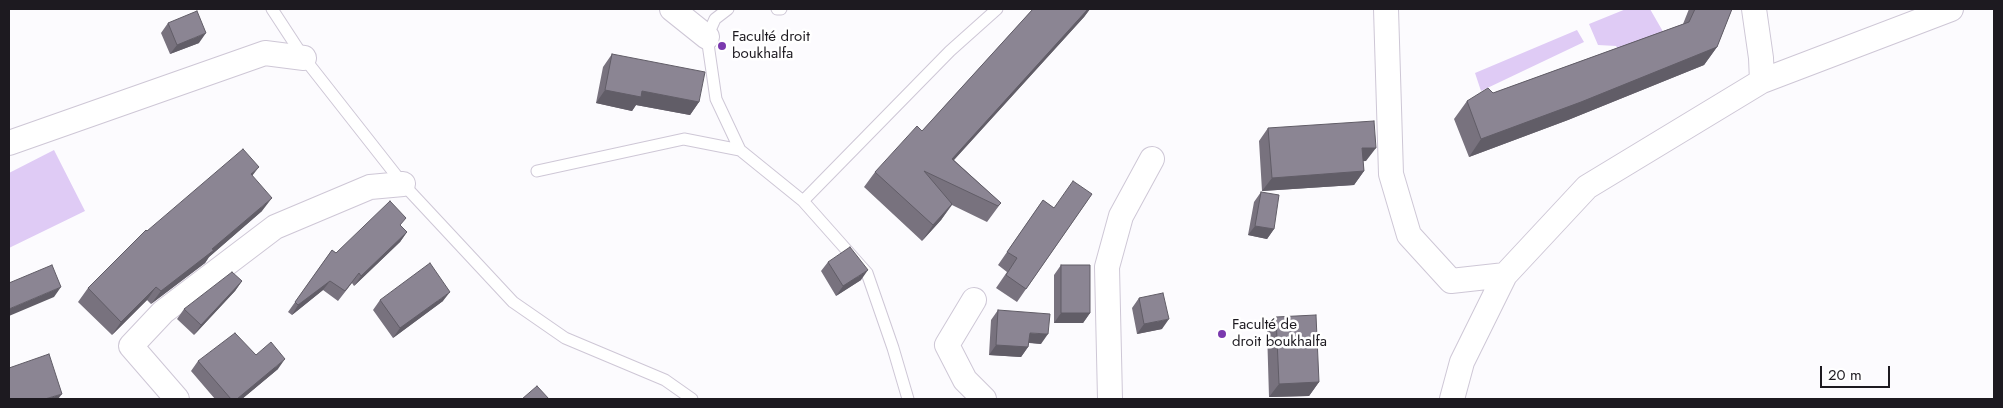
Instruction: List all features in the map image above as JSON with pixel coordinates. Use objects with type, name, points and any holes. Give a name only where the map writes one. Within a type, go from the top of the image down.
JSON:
[{"type":"street","points":[[672,9],[707,37]]},
{"type":"street","points":[[1386,9],[1391,174],[1409,235],[1451,281],[1505,275]]},
{"type":"street","points":[[1754,9],[1761,58],[1762,81]]},
{"type":"street","points":[[1452,399],[1462,362],[1505,275],[1587,186],[1762,81],[1951,9]]},
{"type":"street","points":[[9,143],[265,54],[304,58]]},
{"type":"street","points":[[1110,399],[1107,267],[1121,216],[1152,159]]},
{"type":"street","points":[[177,399],[131,346],[163,312],[275,227],[370,187],[403,184]]},
{"type":"street","points":[[974,300],[947,345],[965,380],[984,399]]},
{"type":"lane","points":[[272,9],[304,58],[403,184],[513,302],[565,338],[665,380],[692,399]]},
{"type":"lane","points":[[728,9],[715,20],[707,37],[716,100],[740,150],[803,201],[867,273],[893,348],[908,399]]},
{"type":"lane","points":[[803,201],[950,51],[997,9]]},
{"type":"lane","points":[[537,171],[684,138],[740,150]]},
{"type":"shaded area","points":[[1626,9],[1650,9],[1669,42],[1624,59],[1616,46],[1598,45],[1589,24]]},
{"type":"shaded area","points":[[1577,30],[1584,42],[1481,91],[1475,73]]},
{"type":"shaded area","points":[[54,150],[85,211],[9,248],[9,173]]},
{"type":"building","points":[[1033,9],[1088,9],[952,159],[1001,203],[998,206],[924,171],[952,204],[933,225],[875,172],[917,126],[922,131]]},
{"type":"building","points":[[1695,9],[1732,9],[1717,47],[1581,102],[1481,139],[1467,101],[1488,88],[1493,93],[1689,22]]},
{"type":"building","points":[[197,11],[206,33],[177,45],[168,23]]},
{"type":"building","points":[[612,54],[705,72],[699,102],[642,91],[641,97],[605,90]]},
{"type":"building","points":[[1374,121],[1376,148],[1362,148],[1364,171],[1272,178],[1268,128]]},
{"type":"building","points":[[243,149],[259,167],[251,174],[272,198],[212,249],[214,250],[161,291],[156,287],[121,322],[88,288],[146,230]]},
{"type":"building","points":[[1073,181],[1092,194],[1026,289],[1006,275],[1017,258],[1007,252],[1043,200],[1054,208]]},
{"type":"building","points":[[1261,192],[1279,195],[1274,229],[1255,226]]},
{"type":"building","points":[[390,201],[406,218],[400,225],[407,232],[361,276],[359,273],[345,291],[330,281],[298,305],[295,302],[332,250],[336,253]]},
{"type":"building","points":[[850,247],[868,270],[843,286],[828,262]]},
{"type":"building","points":[[430,263],[450,292],[400,328],[380,300]]},
{"type":"building","points":[[52,265],[61,287],[9,309],[9,283]]},
{"type":"building","points":[[1061,265],[1090,265],[1090,313],[1061,313]]},
{"type":"building","points":[[232,272],[242,281],[201,325],[184,309]]},
{"type":"building","points":[[1163,293],[1169,319],[1144,324],[1139,298]]},
{"type":"building","points":[[998,310],[1050,314],[1048,334],[1030,333],[1028,347],[996,345]]},
{"type":"building","points":[[1316,315],[1319,382],[1279,384],[1276,317]]},
{"type":"building","points":[[235,333],[256,355],[271,342],[285,359],[237,399],[231,399],[198,361]]},
{"type":"building","points":[[49,354],[62,394],[45,399],[9,399],[9,368]]},
{"type":"building","points":[[537,386],[549,399],[522,399]]},
{"type":"place","name":"Faculté droit boukhalfa","points":[[722,46]]},
{"type":"place","name":"Faculté de droit boukhalfa","points":[[1222,334]]}]
